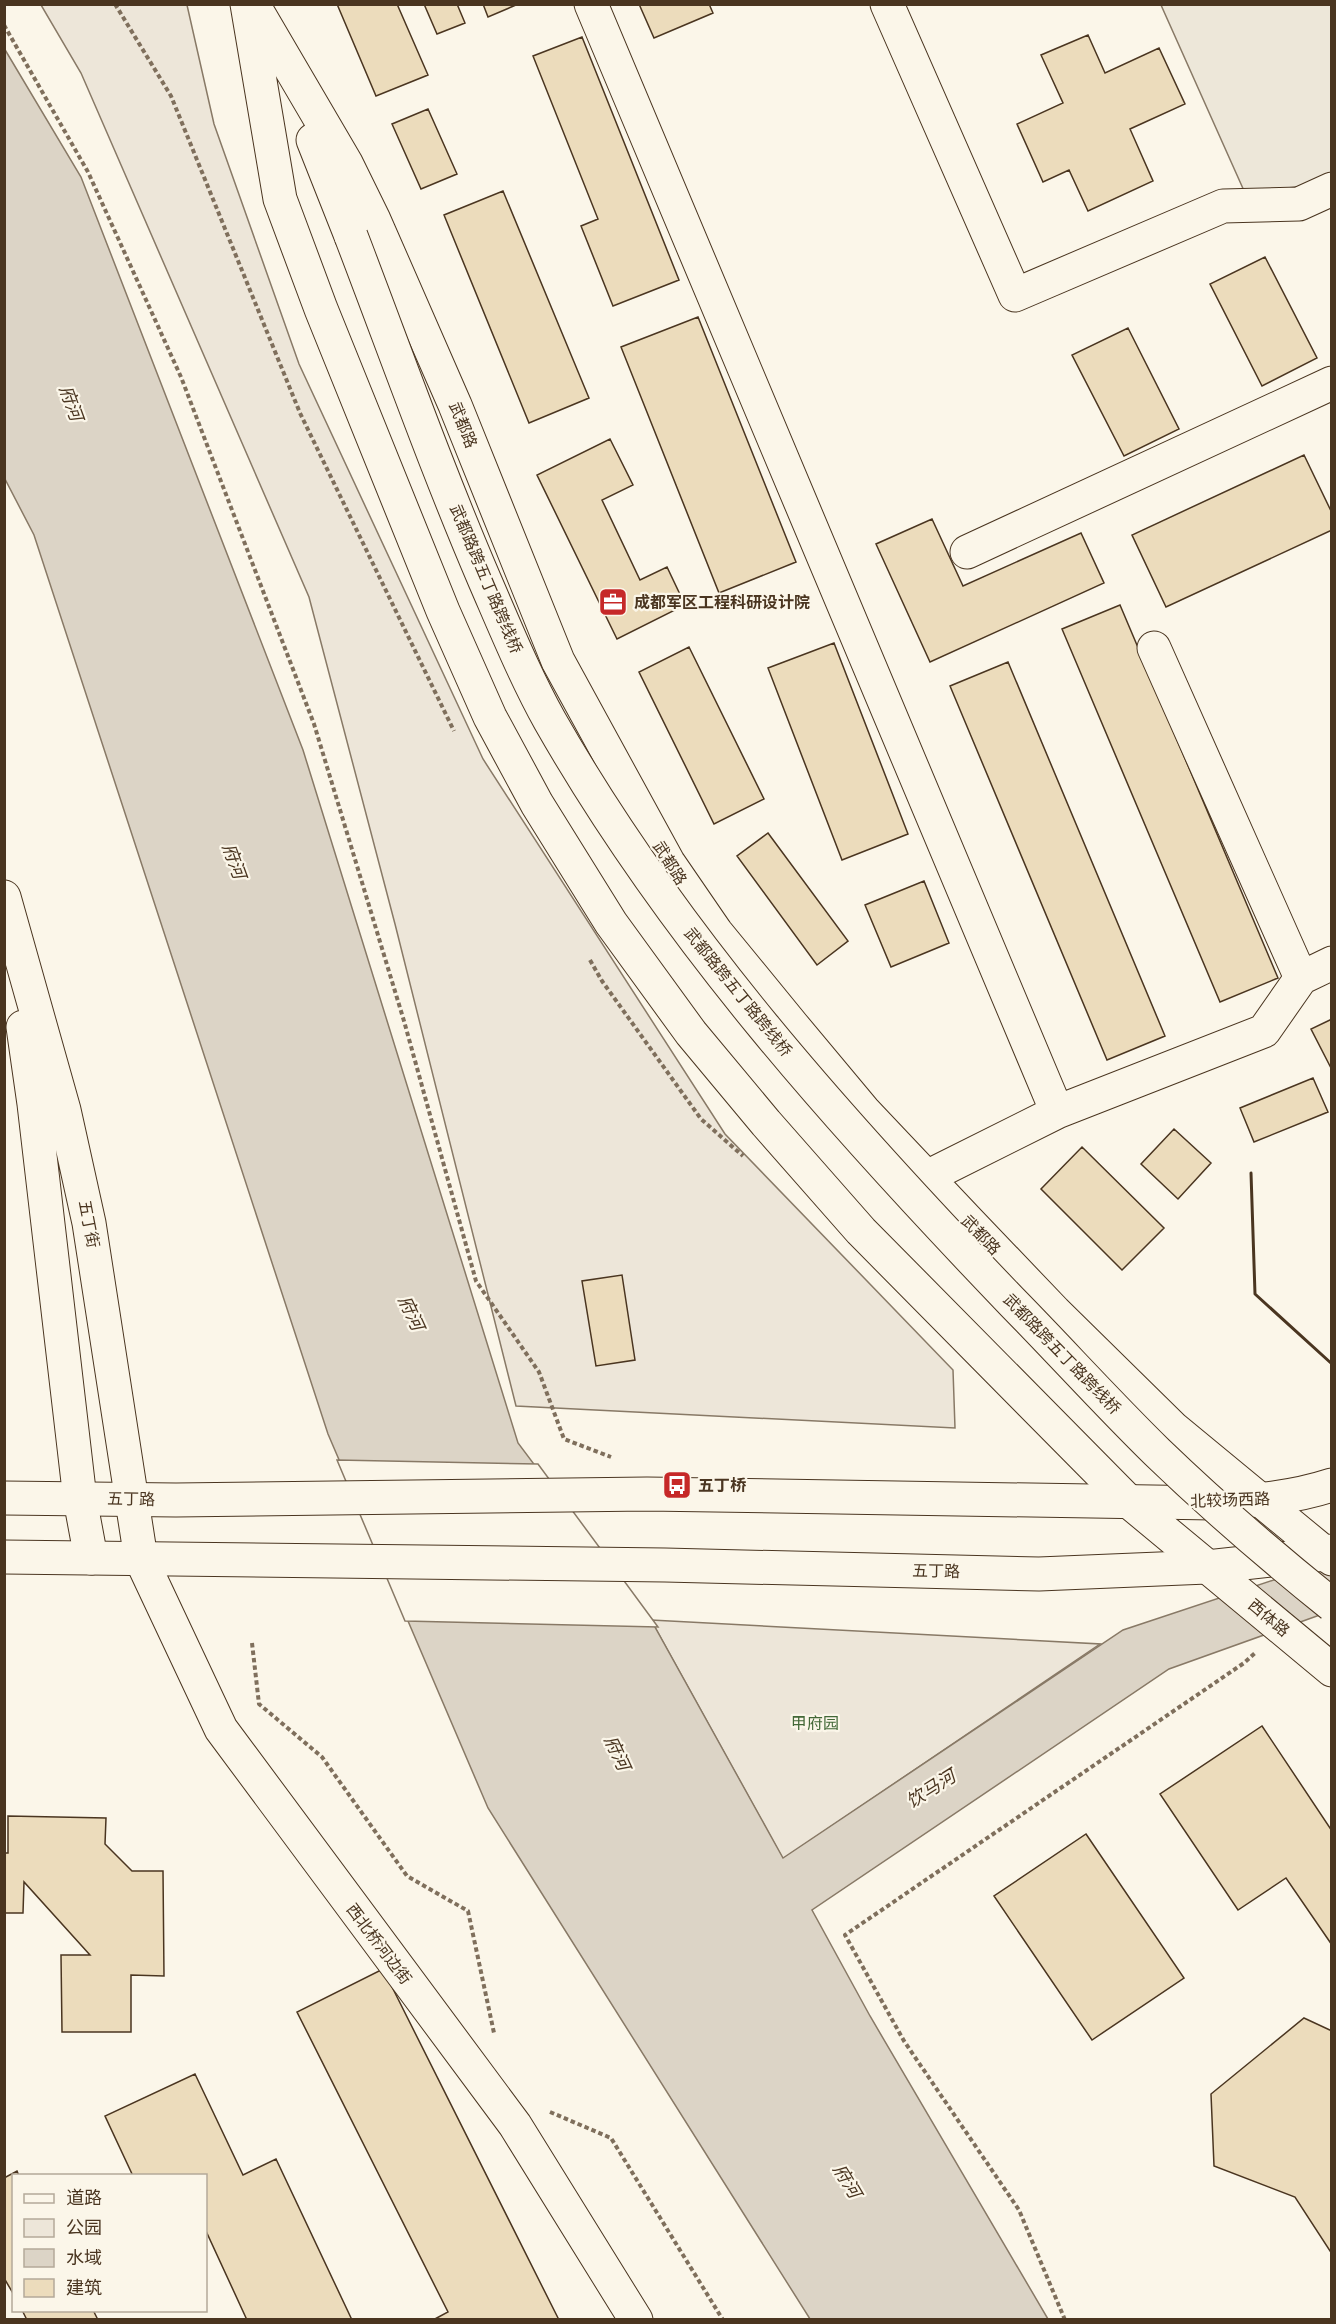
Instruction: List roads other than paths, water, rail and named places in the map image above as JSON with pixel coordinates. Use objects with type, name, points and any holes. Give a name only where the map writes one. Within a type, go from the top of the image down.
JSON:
[{"type":"street","name":"武都路跨五丁路跨线桥","points":[[251,4],[309,130],[457,516],[503,624],[549,718],[666,903],[791,1060],[941,1228],[1156,1451],[1262,1550],[1332,1605]]},
{"type":"street","name":"武都路","points":[[251,4],[346,163],[374,220],[455,405],[558,662],[668,862],[716,932],[864,1111],[1055,1312],[1156,1411],[1260,1501],[1330,1555]]},
{"type":"street","points":[[251,4],[280,199],[325,320],[443,610],[490,717],[537,804],[611,923],[691,1033],[861,1231],[1127,1500],[1207,1567],[1330,1555]]},
{"type":"street","points":[[591,4],[1057,1112]]},
{"type":"street","points":[[887,4],[1015,296],[1223,206],[1299,204],[1332,189]]},
{"type":"street","points":[[967,552],[1332,383]]},
{"type":"street","points":[[1154,648],[1301,978]]},
{"type":"street","name":"五丁街","points":[[4,897],[64,1110],[89,1223],[141,1558]]},
{"type":"street","points":[[4,910],[34,1104],[80,1499],[91,1558]]},
{"type":"street","points":[[927,1177],[1057,1112],[1264,1031],[1301,978],[1332,963]]},
{"type":"street","name":"北较场西路","points":[[1127,1500],[1213,1503],[1260,1501],[1301,1495],[1332,1485]]},
{"type":"street","name":"五丁路","points":[[4,1498],[132,1500],[647,1494],[1127,1500]]},
{"type":"street","points":[[4,1557],[141,1558]]},
{"type":"street","name":"五丁路","points":[[141,1558],[665,1565],[1039,1574],[1207,1567]]},
{"type":"street","name":"西北桥河边街","points":[[141,1558],[220,1729],[515,2125],[636,2319]]},
{"type":"street","name":"西体路","points":[[1207,1567],[1332,1670]]},
{"type":"water","points":[[4,48],[81,177],[303,750],[518,1443],[651,1620],[783,1858],[1123,1630],[1331,1561],[1331,1611],[1169,1669],[812,1910],[870,2016],[1048,2319],[810,2319],[488,1808],[328,1434],[34,535],[5,479]]},
{"type":"place","name":"成都军区工程科研设计院","points":[[613,602]]},
{"type":"place","name":"五丁桥","points":[[677,1485]]},
{"type":"water label","name":"府河","points":[[71,403]]},
{"type":"water label","name":"府河","points":[[234,861]]},
{"type":"water label","name":"府河","points":[[411,1313]]},
{"type":"water label","name":"府河","points":[[617,1753]]},
{"type":"water label","name":"饮马河","points":[[931,1789]]},
{"type":"water label","name":"府河","points":[[847,2181]]},
{"type":"park label","name":"甲府园","points":[[815,1723]]}]
